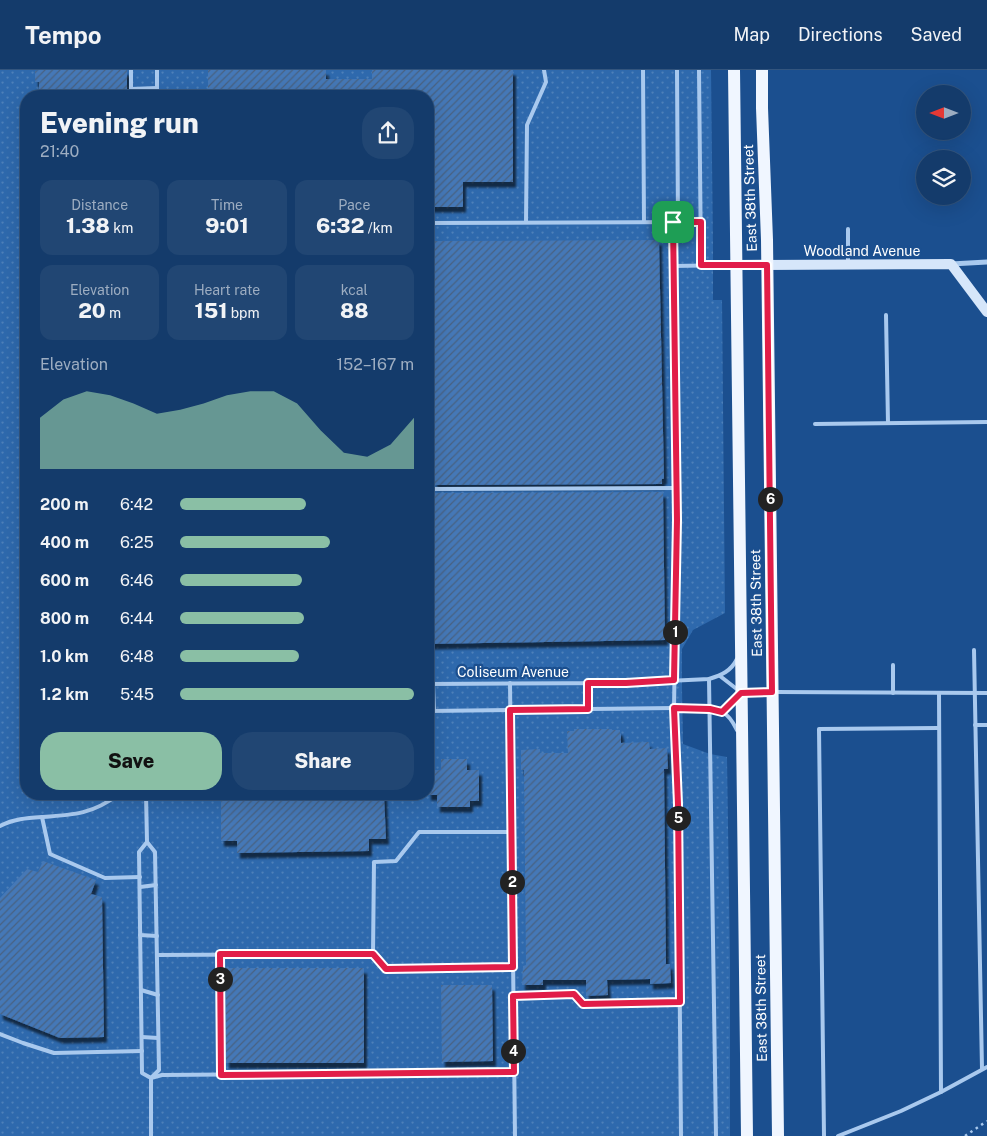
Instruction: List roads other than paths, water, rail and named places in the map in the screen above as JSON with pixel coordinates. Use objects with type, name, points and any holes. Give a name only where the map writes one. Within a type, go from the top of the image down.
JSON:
[{"type":"main road","name":"East 38th Street","points":[[734,70],[747,1136]]},
{"type":"main road","name":"East 38th Street","points":[[762,70],[767,265],[778,1136]]},
{"type":"street","name":"Woodland Avenue","points":[[736,265],[951,264],[987,262]]},
{"type":"street","points":[[951,264],[987,312]]},
{"type":"street","points":[[741,693],[772,692]]},
{"type":"lane","points":[[131,70],[131,89],[157,88],[157,70]]},
{"type":"lane","points":[[526,222],[527,125],[546,82],[544,70]]},
{"type":"lane","points":[[644,70],[644,222]]},
{"type":"lane","points":[[677,70],[673,266],[676,488],[674,708],[678,804],[682,1136]]},
{"type":"lane","points":[[699,70],[701,265]]},
{"type":"lane","points":[[434,223],[701,222]]},
{"type":"lane","points":[[848,229],[848,264]]},
{"type":"lane","points":[[673,266],[736,265]]},
{"type":"lane","points":[[886,315],[888,423]]},
{"type":"lane","points":[[815,424],[987,422]]},
{"type":"lane","points":[[434,489],[676,488]]},
{"type":"lane","points":[[722,712],[741,693],[720,676],[730,670],[735,664],[741,645]]},
{"type":"lane","points":[[974,650],[982,1069]]},
{"type":"lane","points":[[893,665],[893,693]]},
{"type":"lane","name":"Coliseum Avenue","points":[[434,684],[626,683],[709,679],[720,676]]},
{"type":"lane","points":[[709,679],[716,1136]]},
{"type":"lane","points":[[510,683],[515,1136]]},
{"type":"lane","points":[[588,683],[588,709]]},
{"type":"lane","points":[[772,692],[987,693]]},
{"type":"lane","points":[[939,693],[941,1092]]},
{"type":"lane","points":[[434,711],[710,709],[722,712],[728,716],[733,722],[742,744]]},
{"type":"lane","points":[[975,725],[987,725]]},
{"type":"lane","points":[[824,1136],[819,729],[938,728]]},
{"type":"lane","points":[[0,826],[7,822],[18,820],[67,816],[87,812],[111,800]]},
{"type":"lane","points":[[146,800],[147,842],[139,852],[142,1073],[151,1078],[162,1075],[514,1072]]},
{"type":"lane","points":[[42,817],[50,854],[105,878],[140,877]]},
{"type":"lane","points":[[512,832],[419,832],[396,861],[374,862],[373,954],[386,969],[513,967]]},
{"type":"lane","points":[[147,842],[156,852],[159,1070],[151,1078],[152,1136]]},
{"type":"lane","points":[[140,887],[156,885]]},
{"type":"lane","points":[[140,935],[157,936]]},
{"type":"lane","points":[[220,954],[221,1075]]},
{"type":"lane","points":[[157,955],[373,954]]},
{"type":"lane","points":[[141,990],[158,995]]},
{"type":"lane","points":[[513,996],[574,994],[583,1004],[680,1002]]},
{"type":"lane","points":[[0,1034],[54,1053],[142,1051]]},
{"type":"lane","points":[[142,1037],[158,1038]]},
{"type":"lane","points":[[838,1136],[901,1111],[987,1067]]}]
